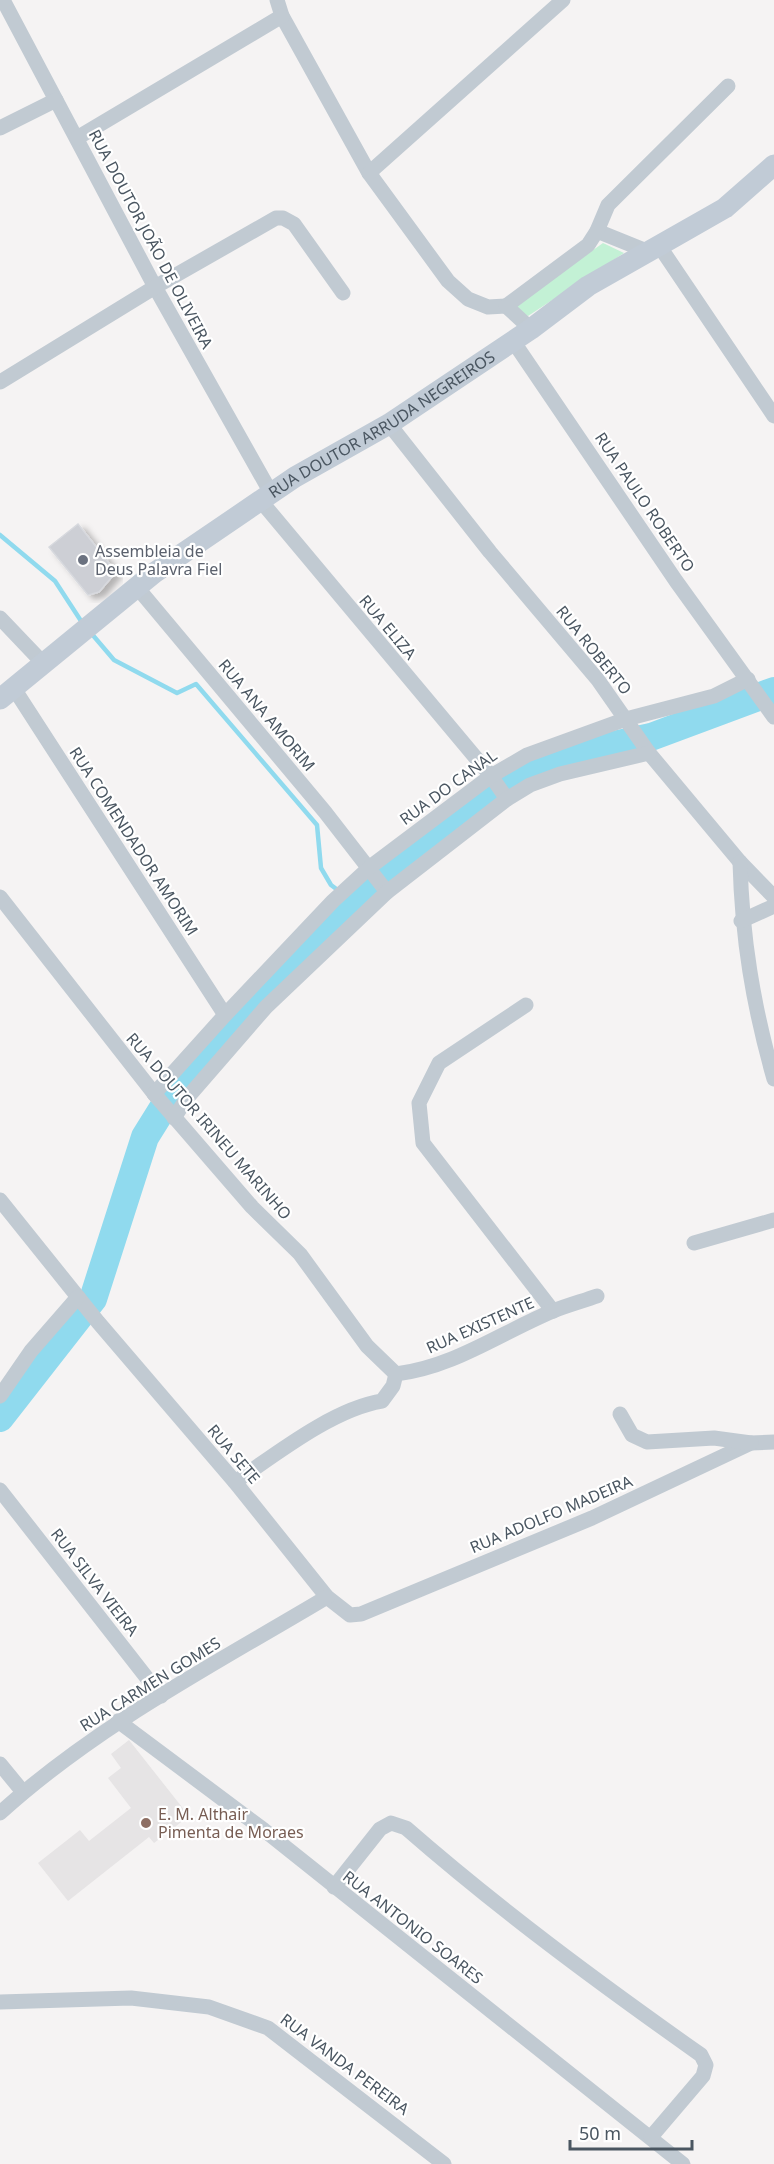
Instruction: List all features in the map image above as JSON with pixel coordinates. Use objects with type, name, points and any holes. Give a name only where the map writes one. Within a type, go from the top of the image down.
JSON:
[{"type":"street","name":"RUA DOUTOR JOÃO DE OLIVEIRA","points":[[3,0],[265,497]]},
{"type":"street","points":[[277,0],[282,16],[369,173],[448,281],[468,299],[488,307],[506,306],[588,244],[597,231],[608,205],[728,86]]},
{"type":"street","points":[[369,173],[563,0]]},
{"type":"street","points":[[77,138],[282,16]]},
{"type":"street","points":[[0,128],[56,100]]},
{"type":"street","name":"RUA DOUTOR ARRUDA NEGREIROS","points":[[7,693],[136,586],[265,497],[389,424],[531,329],[588,286],[730,204],[774,165]]},
{"type":"street","points":[[0,382],[266,222],[283,218],[294,224],[343,293]]},
{"type":"street","points":[[597,231],[655,249],[774,416]]},
{"type":"street","points":[[506,306],[531,329]]},
{"type":"street","name":"RUA PAULO ROBERTO","points":[[513,341],[676,581],[772,714]]},
{"type":"street","name":"RUA ROBERTO","points":[[389,424],[490,552],[598,680],[647,749],[740,862],[774,897]]},
{"type":"street","name":"RUA ELIZA","points":[[265,497],[506,797]]},
{"type":"street","name":"RUA ANA AMORIM","points":[[136,586],[386,890]]},
{"type":"street","points":[[0,618],[42,662]]},
{"type":"street","name":"RUA DO CANAL","points":[[155,1095],[225,1015],[333,902],[370,868],[492,777],[527,755],[627,721],[714,696],[749,681]]},
{"type":"street","name":"RUA COMENDADOR AMORIM","points":[[7,693],[225,1015]]},
{"type":"street","points":[[173,1117],[266,1007],[386,890],[506,797],[560,774],[647,749]]},
{"type":"street","points":[[740,862],[741,921],[770,1047],[774,1079]]},
{"type":"street","name":"RUA DOUTOR IRINEU MARINHO","points":[[0,897],[173,1117],[252,1208],[300,1254],[367,1346],[396,1374]]},
{"type":"street","points":[[741,921],[774,906]]},
{"type":"street","points":[[526,1005],[439,1063],[419,1103],[423,1143],[553,1311]]},
{"type":"street","points":[[0,1200],[79,1299],[32,1351],[0,1396]]},
{"type":"street","points":[[694,1243],[774,1220]]},
{"type":"street","name":"RUA EXISTENTE","points":[[396,1374],[437,1365],[474,1350],[553,1311],[597,1296]]},
{"type":"street","name":"RUA SETE","points":[[79,1299],[235,1482],[327,1598],[341,1610]]},
{"type":"street","points":[[235,1482],[313,1430],[363,1404],[382,1401],[393,1386],[396,1374]]},
{"type":"street","points":[[620,1414],[632,1435],[647,1442],[714,1438],[751,1443]]},
{"type":"street","name":"RUA ADOLFO MADEIRA","points":[[341,1610],[350,1615],[361,1614],[592,1518],[751,1443],[774,1442]]},
{"type":"street","name":"RUA SILVA VIEIRA","points":[[0,1490],[161,1696]]},
{"type":"street","name":"RUA CARMEN GOMES","points":[[0,1813],[23,1792],[118,1721],[327,1598]]},
{"type":"street","name":"RUA ANTONIO SOARES","points":[[118,1721],[264,1830],[683,2164]]},
{"type":"street","points":[[0,1764],[23,1792]]},
{"type":"street","points":[[334,1887],[380,1829],[391,1823],[406,1828],[484,1896],[591,1977],[701,2055],[706,2065],[703,2076],[651,2137]]},
{"type":"street","name":"RUA VANDA PEREIRA","points":[[0,2001],[130,1998],[209,2007],[268,2028],[444,2164]]},
{"type":"shaded area","name":"E. M. Althair Pimenta de Moraes","points":[[129,1740],[189,1816],[154,1843],[149,1837],[68,1901],[38,1863],[80,1830],[89,1841],[131,1808],[108,1778],[121,1768],[111,1754]]},
{"type":"green space","points":[[603,243],[624,253],[528,316],[513,307]]},
{"type":"building","name":"Assembleia de Deus Palavra Fiel","points":[[78,524],[116,572],[99,592],[88,595],[49,547]]},
{"type":"waterway","points":[[0,535],[55,581],[83,624]]},
{"type":"waterway","points":[[91,633],[114,660],[177,693],[196,684],[317,825],[321,868],[331,885],[355,903]]},
{"type":"waterway","points":[[0,1418],[93,1299],[145,1137],[178,1084],[348,909],[393,868],[526,764],[651,737],[774,691]]},
{"type":"place","name":"Assembleia de Deus Palavra Fiel","points":[[83,560]]},
{"type":"place","name":"E. M. Althair Pimenta de Moraes","points":[[146,1823]]}]
